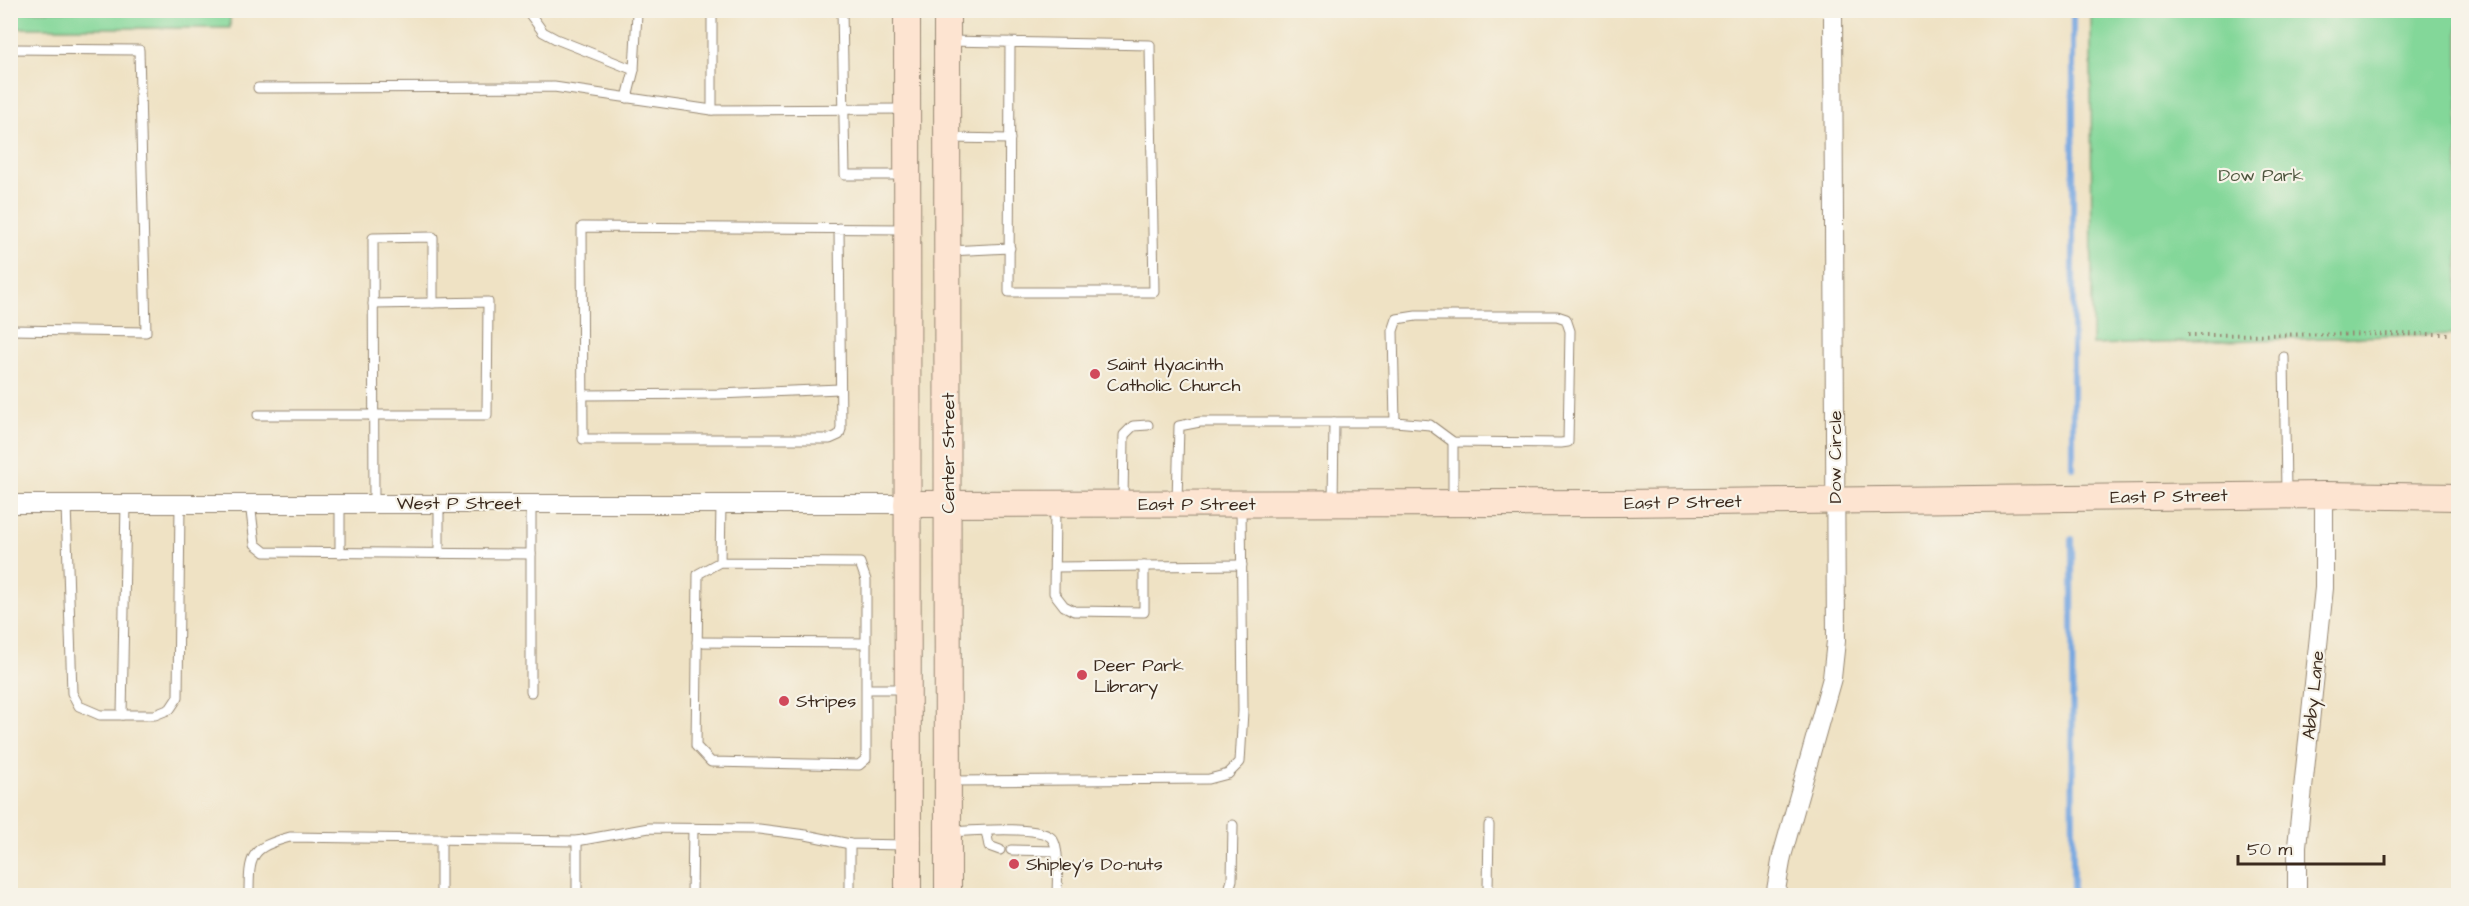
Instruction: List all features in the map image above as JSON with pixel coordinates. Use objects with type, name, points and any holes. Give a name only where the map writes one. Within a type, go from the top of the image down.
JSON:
[{"type":"main road","points":[[907,10],[908,896]]},
{"type":"main road","name":"Center Street","points":[[947,10],[948,896]]},
{"type":"main road","points":[[907,109],[948,109]]},
{"type":"main road","points":[[907,238],[948,249]]},
{"type":"main road","name":"East P Street","points":[[907,504],[1334,504],[2286,495],[2458,497]]},
{"type":"street","name":"Dow Circle","points":[[1775,896],[1782,856],[1832,678],[1836,641],[1833,10]]},
{"type":"street","name":"Abby Lane","points":[[2297,896],[2297,846],[2324,588],[2324,495]]},
{"type":"street","name":"West P Street","points":[[10,504],[907,504]]},
{"type":"lane","points":[[527,10],[543,32],[634,70]]},
{"type":"lane","points":[[627,98],[634,70],[639,10]]},
{"type":"lane","points":[[712,10],[712,110]]},
{"type":"lane","points":[[842,10],[845,175],[907,175]]},
{"type":"lane","points":[[948,41],[1010,42],[1150,45],[1154,292],[1009,292],[1010,42]]},
{"type":"lane","points":[[10,49],[139,50],[146,332],[10,330]]},
{"type":"lane","points":[[258,88],[554,87],[712,110],[907,109]]},
{"type":"lane","points":[[948,138],[1010,139]]},
{"type":"lane","points":[[839,228],[841,429],[839,435],[830,439],[583,439],[582,227],[839,228],[907,238]]},
{"type":"lane","points":[[374,503],[372,238],[433,237],[433,303]]},
{"type":"lane","points":[[948,249],[1010,248]]},
{"type":"lane","points":[[258,416],[487,415],[488,302],[373,304]]},
{"type":"lane","points":[[1177,504],[1175,426],[1200,422],[1395,422],[1430,425],[1453,442],[1568,442],[1570,331],[1566,319],[1557,316],[1416,316],[1397,319],[1393,331],[1395,422]]},
{"type":"lane","points":[[2284,357],[2286,495]]},
{"type":"lane","points":[[584,394],[719,394],[840,389]]},
{"type":"lane","points":[[1334,422],[1334,504]]},
{"type":"lane","points":[[1123,504],[1124,435],[1133,426],[1148,425]]},
{"type":"lane","points":[[1453,442],[1453,503]]},
{"type":"lane","points":[[122,715],[126,503]]},
{"type":"lane","points":[[66,504],[72,693],[79,706],[100,716],[155,715],[170,709],[178,697],[180,503]]},
{"type":"lane","points":[[250,503],[255,544],[265,552],[531,554]]},
{"type":"lane","points":[[340,503],[340,553]]},
{"type":"lane","points":[[439,504],[440,554]]},
{"type":"lane","points":[[531,504],[531,692]]},
{"type":"lane","points":[[720,562],[721,504]]},
{"type":"lane","points":[[1055,504],[1054,593],[1064,606],[1074,611],[1144,612],[1144,566]]},
{"type":"lane","points":[[948,781],[1209,779],[1228,774],[1240,762],[1244,711],[1241,504]]},
{"type":"lane","points":[[720,562],[860,563],[866,580],[866,759],[859,765],[711,762],[696,746],[697,642],[698,574],[720,562]]},
{"type":"lane","points":[[1055,567],[1242,565]]},
{"type":"lane","points":[[697,642],[867,643]]},
{"type":"lane","points":[[867,689],[908,689]]},
{"type":"lane","points":[[1227,896],[1232,880],[1233,825]]},
{"type":"lane","points":[[1489,825],[1488,890],[1491,896]]},
{"type":"lane","points":[[249,896],[249,862],[264,844],[290,837],[577,840],[649,828],[693,828],[759,830],[806,835],[850,844],[908,845]]},
{"type":"lane","points":[[692,896],[693,828]]},
{"type":"lane","points":[[986,831],[990,846],[1000,850]]},
{"type":"lane","points":[[948,832],[1029,831],[1046,833],[1053,840],[1056,851],[1057,896]]},
{"type":"lane","points":[[441,839],[441,896]]},
{"type":"lane","points":[[577,840],[577,896]]},
{"type":"lane","points":[[850,844],[850,896]]},
{"type":"lane","points":[[1011,850],[1056,851]]},
{"type":"path","points":[[2188,335],[2458,334]]},
{"type":"green space","points":[[10,11],[230,11],[230,28],[11,28]]},
{"type":"green space","name":"Dow Park","points":[[2091,11],[2458,11],[2458,334],[2092,345]]},
{"type":"waterway","points":[[2073,10],[2073,468]]},
{"type":"waterway","points":[[2072,539],[2073,896]]},
{"type":"place","name":"Saint Hyacinth Catholic Church","points":[[1095,374]]},
{"type":"place","name":"Deer Park Library","points":[[1082,675]]},
{"type":"place","name":"Stripes","points":[[784,701]]},
{"type":"place","name":"Shipley's Do-nuts","points":[[1014,864]]}]
